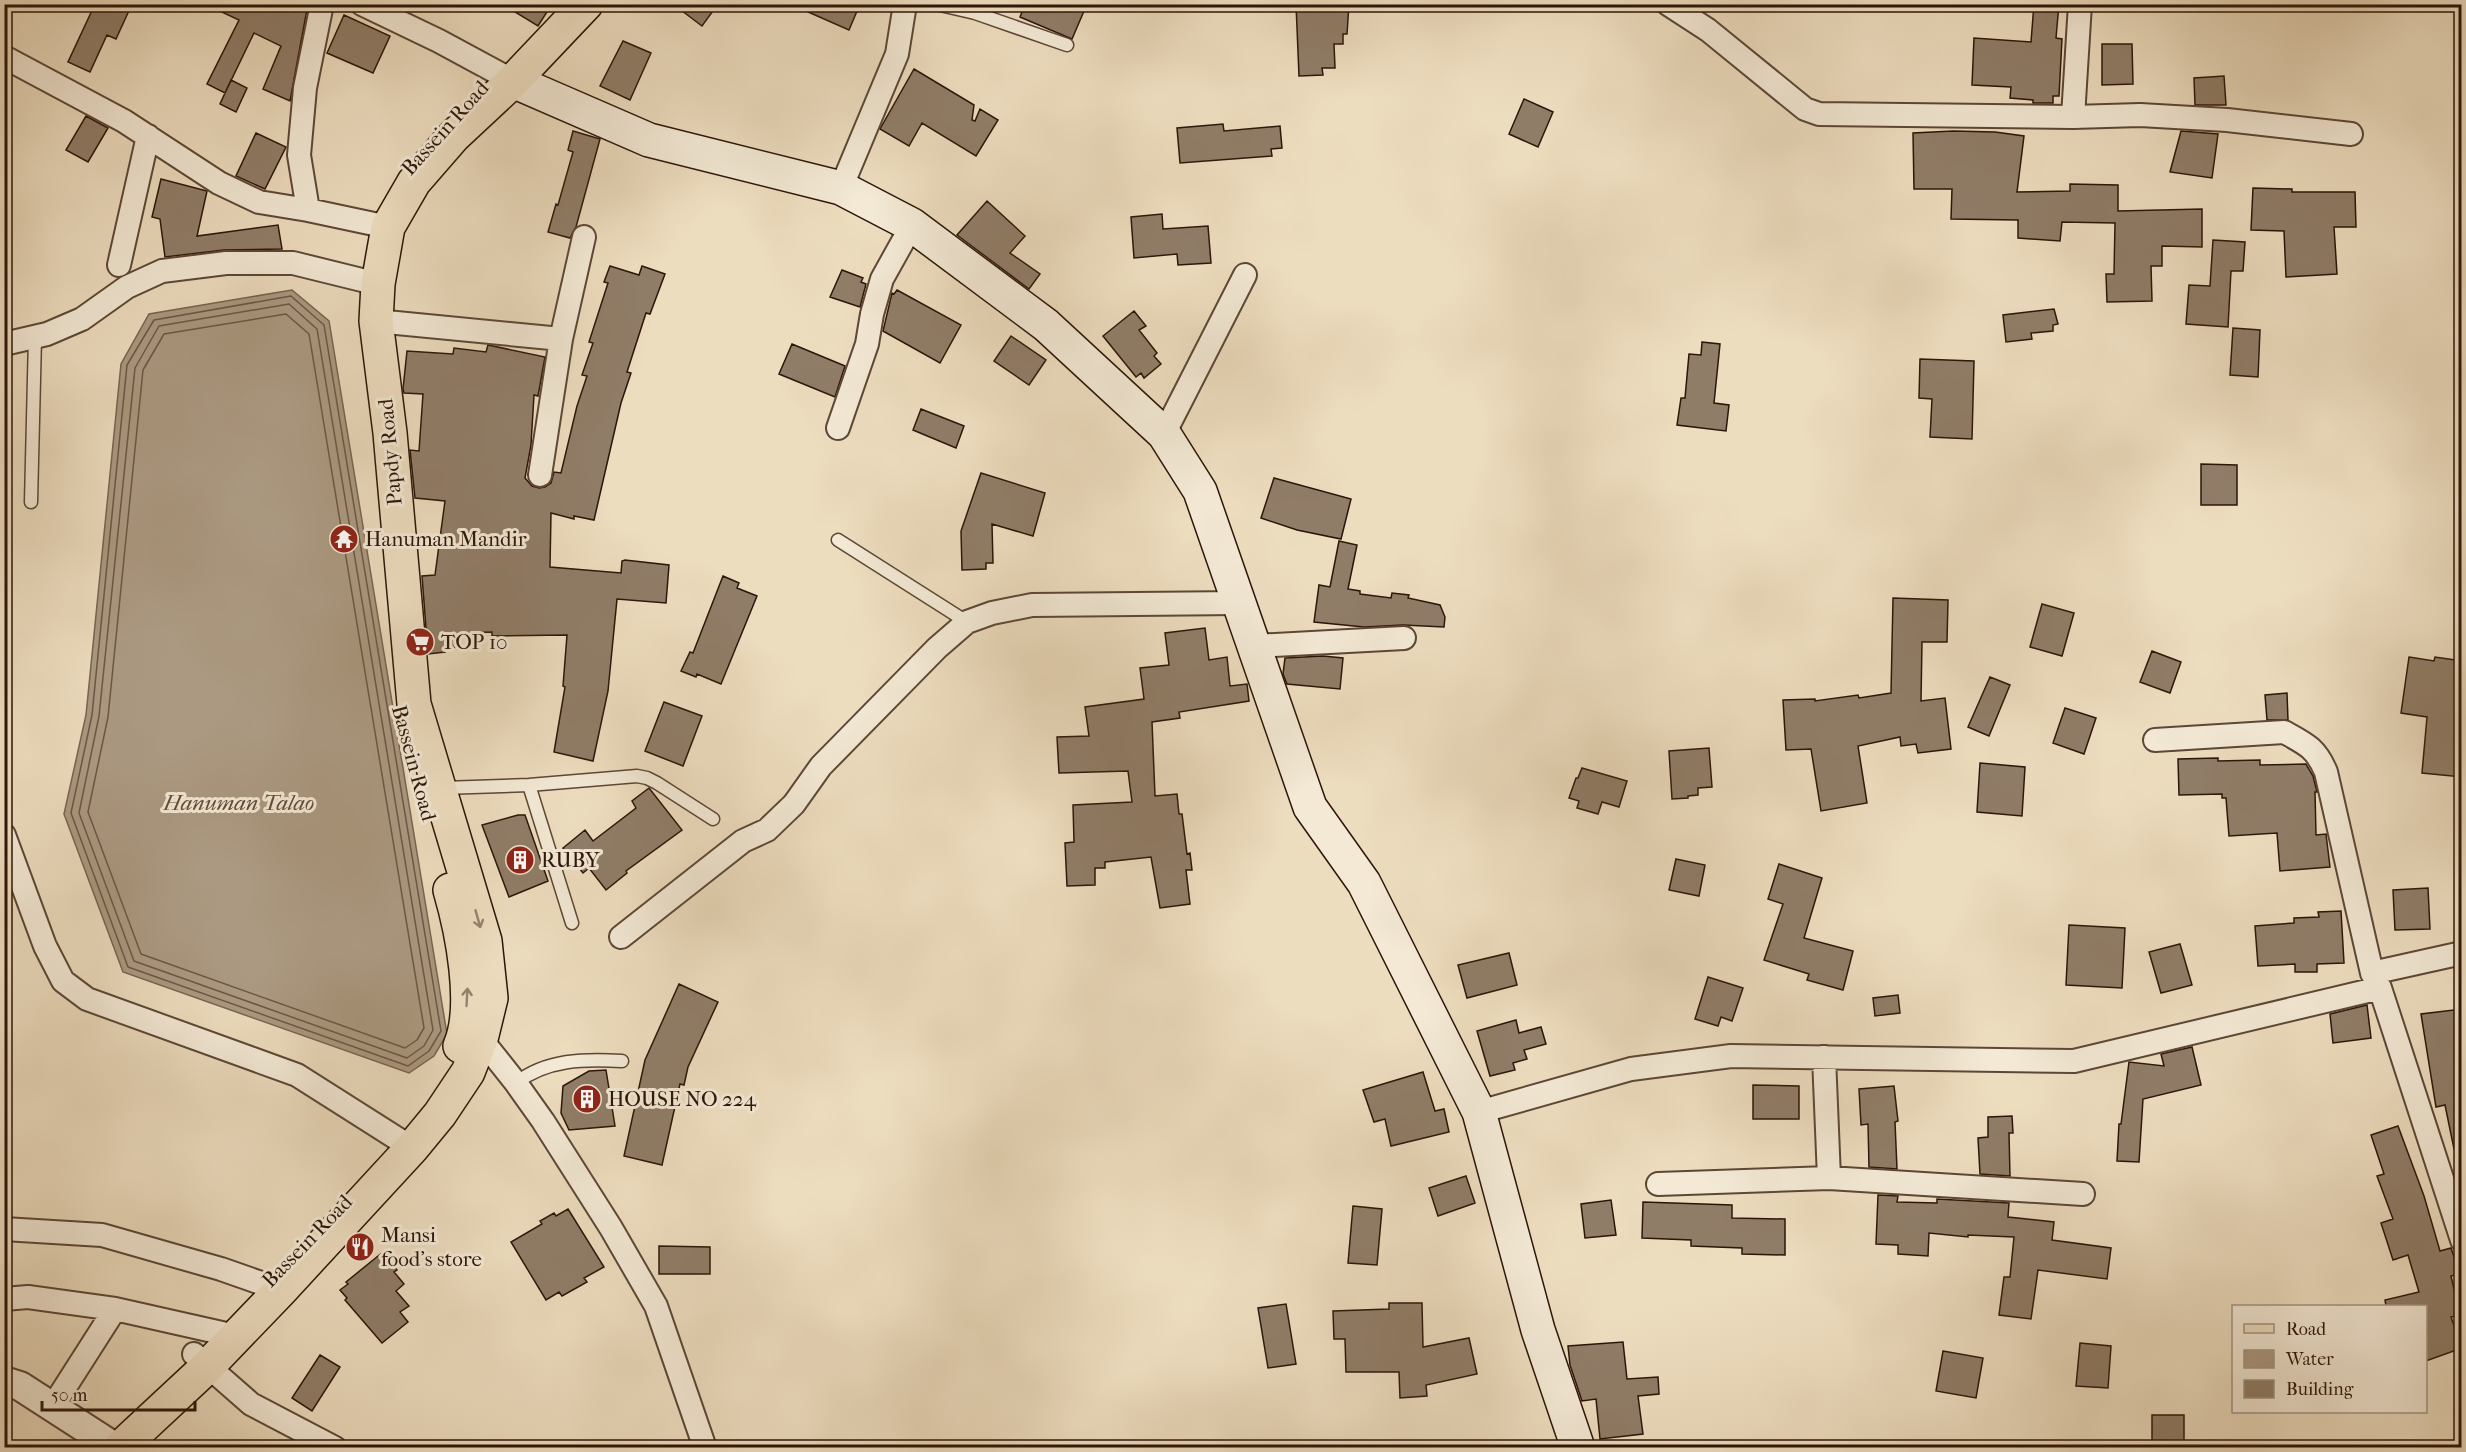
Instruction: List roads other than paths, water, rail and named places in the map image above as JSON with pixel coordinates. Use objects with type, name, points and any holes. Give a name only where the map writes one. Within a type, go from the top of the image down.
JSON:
[{"type":"main road","name":"Bassein Road","points":[[504,76],[561,4]]},
{"type":"main road","points":[[586,4],[504,76],[649,140],[841,188],[912,225],[1047,326],[1164,434],[1200,491],[1310,807],[1364,883],[1479,1112],[1538,1330],[1578,1448]]},
{"type":"main road","name":"Papdy Road","points":[[473,1036],[491,999],[484,941],[414,704],[390,433],[369,281],[380,225],[504,76]]},
{"type":"main road","name":"Bassein Road","points":[[109,1446],[273,1287],[351,1196],[440,1114],[468,1072],[473,1036],[468,982],[452,897],[417,779],[395,690],[359,319],[369,281]]},
{"type":"street","points":[[308,210],[299,155],[305,88],[322,4]]},
{"type":"street","points":[[362,4],[439,41],[504,76]]},
{"type":"street","points":[[841,188],[897,54],[905,4]]},
{"type":"street","points":[[1668,4],[1708,30],[1805,109],[1819,114],[2073,117],[2140,115],[2227,120],[2351,134]]},
{"type":"street","points":[[2073,117],[2080,4]]},
{"type":"street","points":[[4,57],[124,121],[219,183],[260,202],[380,225]]},
{"type":"street","points":[[119,265],[148,136]]},
{"type":"street","points":[[838,428],[867,344],[872,314],[882,279],[912,225]]},
{"type":"street","points":[[540,475],[561,339],[584,237]]},
{"type":"street","points":[[4,344],[47,334],[82,319],[127,287],[162,271],[226,263],[293,263],[369,281]]},
{"type":"street","points":[[1164,434],[1245,275]]},
{"type":"street","points":[[376,321],[561,339]]},
{"type":"street","points":[[621,937],[742,841],[767,830],[794,804],[821,766],[937,648],[967,622],[992,613],[1032,605],[1239,603]]},
{"type":"street","points":[[1254,646],[1404,638]]},
{"type":"street","points":[[2155,740],[2284,732],[2302,742],[2318,755],[2326,772],[2376,980],[2461,1235]]},
{"type":"street","points":[[4,835],[45,945],[63,981],[87,999],[297,1075],[406,1144]]},
{"type":"street","points":[[1479,1112],[1631,1070],[1731,1056],[2074,1061],[2376,980],[2462,953]]},
{"type":"street","points":[[473,1036],[516,1083],[543,1121],[611,1228],[656,1306],[705,1448]]},
{"type":"street","points":[[1824,1057],[1829,1178]]},
{"type":"street","points":[[1658,1184],[1829,1178],[2082,1194]]},
{"type":"street","points":[[4,1229],[102,1235],[221,1269],[273,1287]]},
{"type":"street","points":[[4,1299],[28,1297],[115,1309],[226,1334]]},
{"type":"street","points":[[53,1406],[115,1309]]},
{"type":"street","points":[[200,1360],[251,1404],[335,1448]]},
{"type":"street","points":[[4,1381],[20,1386],[53,1406],[109,1446]]},
{"type":"lane","points":[[936,4],[975,13],[1068,45]]},
{"type":"lane","points":[[31,502],[34,337]]},
{"type":"lane","points":[[838,540],[967,622]]},
{"type":"lane","points":[[440,788],[647,777],[713,819]]},
{"type":"lane","points":[[529,785],[572,923]]},
{"type":"lane","points":[[516,1083],[531,1072],[579,1059],[622,1061]]},
{"type":"water","name":"Hanuman Talao","points":[[292,290],[329,321],[447,1034],[434,1056],[409,1073],[123,972],[64,814],[86,715],[121,364],[149,314]]},
{"type":"place","name":"Hanuman Mandir","points":[[344,539]]},
{"type":"place","name":"TOP 10","points":[[420,642]]},
{"type":"place","name":"RUBY","points":[[520,860]]},
{"type":"place","name":"HOUSE NO 224","points":[[587,1099]]},
{"type":"place","name":"Mansi food's store","points":[[360,1247]]}]
